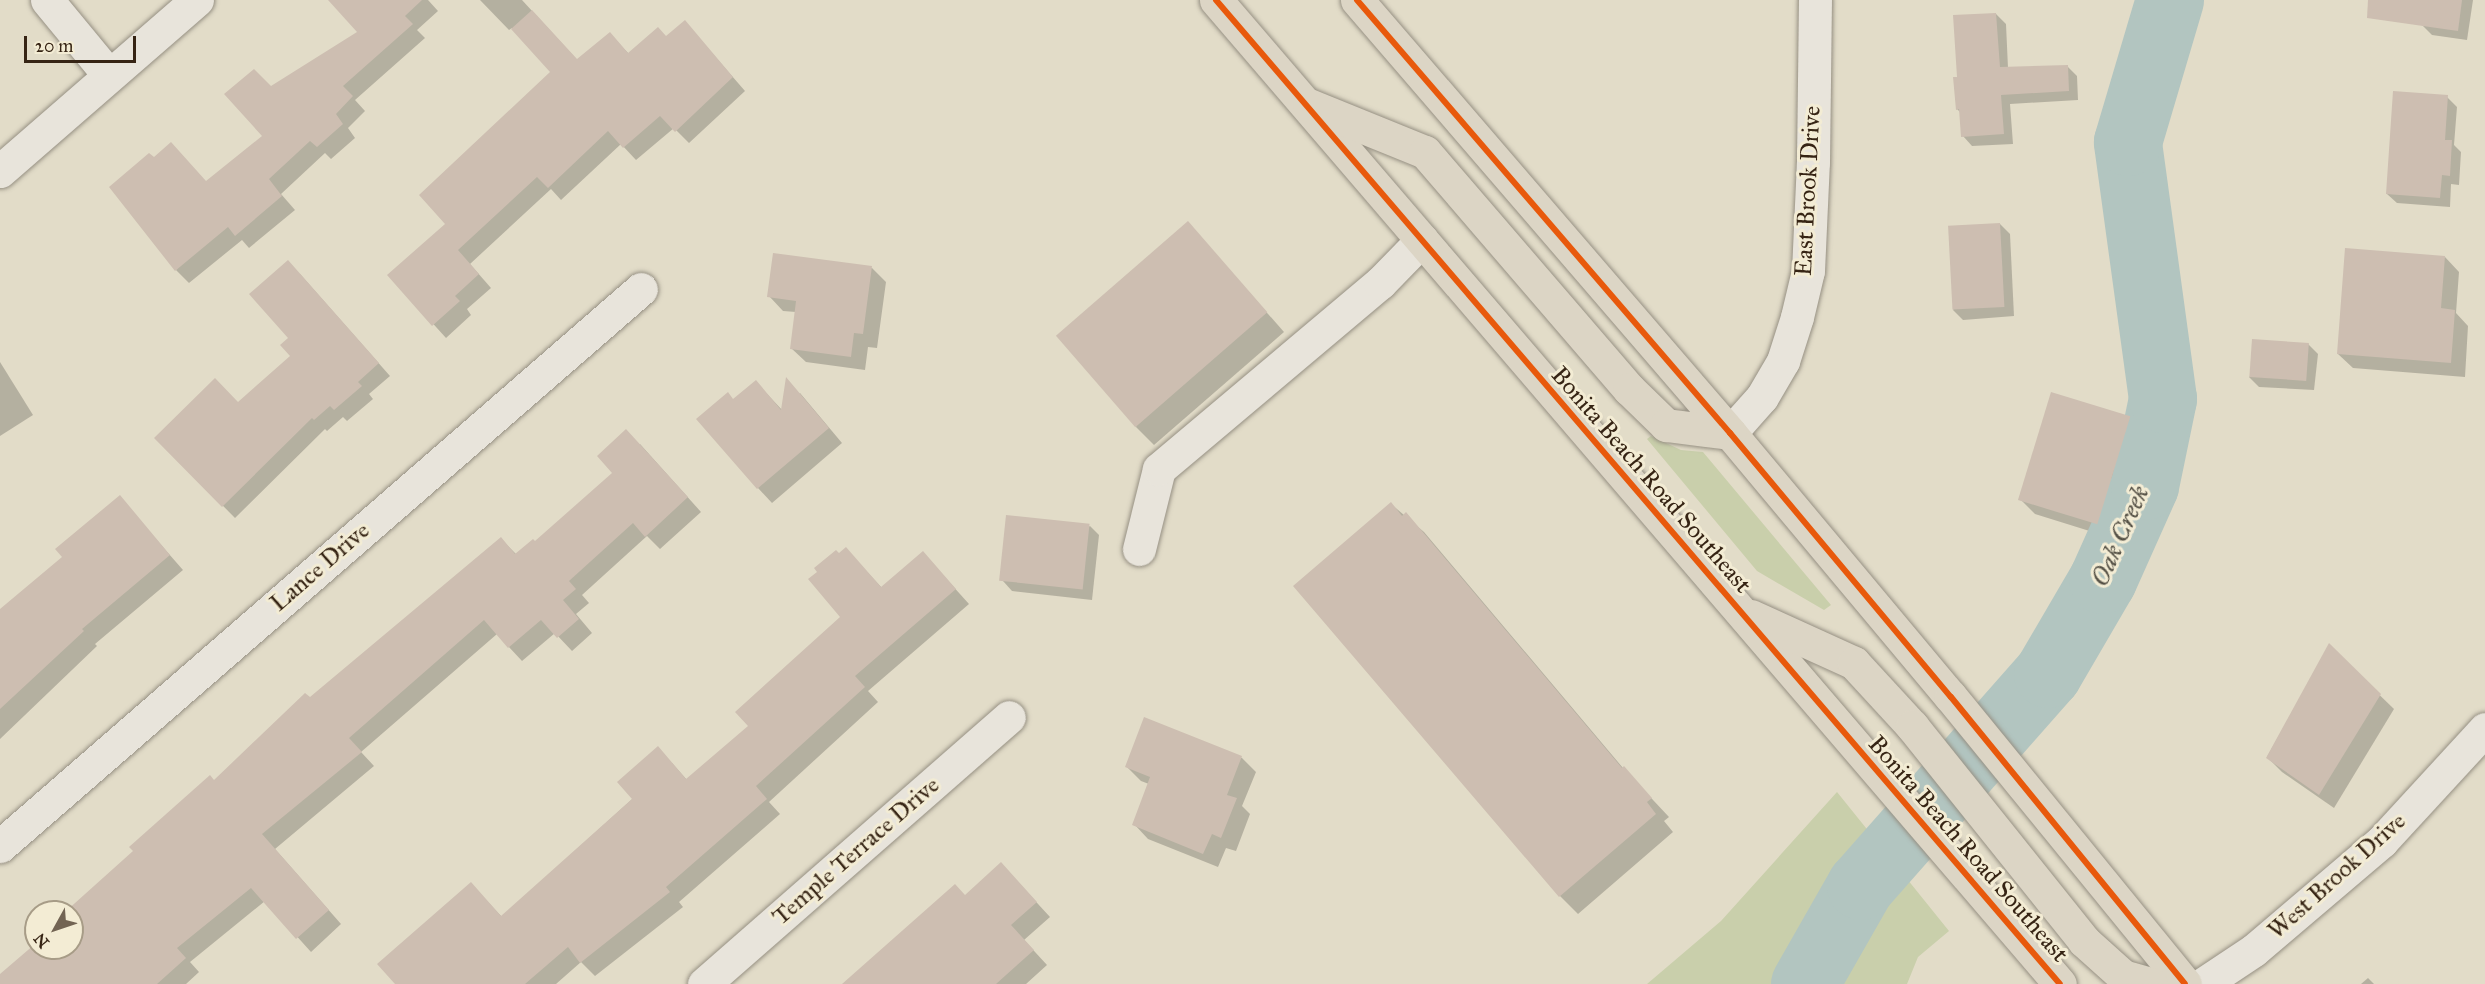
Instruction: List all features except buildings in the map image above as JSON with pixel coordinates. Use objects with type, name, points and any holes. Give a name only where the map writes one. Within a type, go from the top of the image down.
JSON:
[{"type":"main road","name":"Bonita Beach Road Southeast","points":[[1216,0],[2060,984]]},
{"type":"main road","points":[[1358,0],[1730,433],[1951,697],[2185,984]]},
{"type":"main road","points":[[1304,103],[1425,152],[1629,389],[1666,425],[1730,433]]},
{"type":"main road","points":[[1741,612],[1854,663],[1912,726],[2084,941],[2123,976],[2151,984]]},
{"type":"street","points":[[47,0],[108,74]]},
{"type":"street","points":[[0,171],[108,74],[197,0]]},
{"type":"street","name":"East Brook Drive","points":[[1730,433],[1762,397],[1783,361],[1808,271],[1815,0]]},
{"type":"street","points":[[1139,549],[1159,469],[1380,283],[1422,240]]},
{"type":"street","name":"Lance Drive","points":[[0,846],[641,289]]},
{"type":"street","name":"Temple Terrace Drive","points":[[704,984],[1009,717]]},
{"type":"street","name":"West Brook Drive","points":[[2203,984],[2254,950],[2382,841],[2485,729]]},
{"type":"green space","points":[[1651,436],[1681,450],[1703,452],[1831,605],[1824,610],[1757,571],[1647,439]]},
{"type":"green space","points":[[1837,792],[1949,931],[1918,957],[1907,984],[1647,984],[1721,921]]},
{"type":"waterway","name":"Oak Creek","points":[[1805,984],[1861,886],[2048,674],[2103,580],[2145,486],[2163,399],[2128,142],[2170,0]]},
{"type":"cycle path","points":[[1216,0],[2060,984]]},
{"type":"cycle path","points":[[1357,0],[1730,433],[1951,697],[2185,984]]}]
